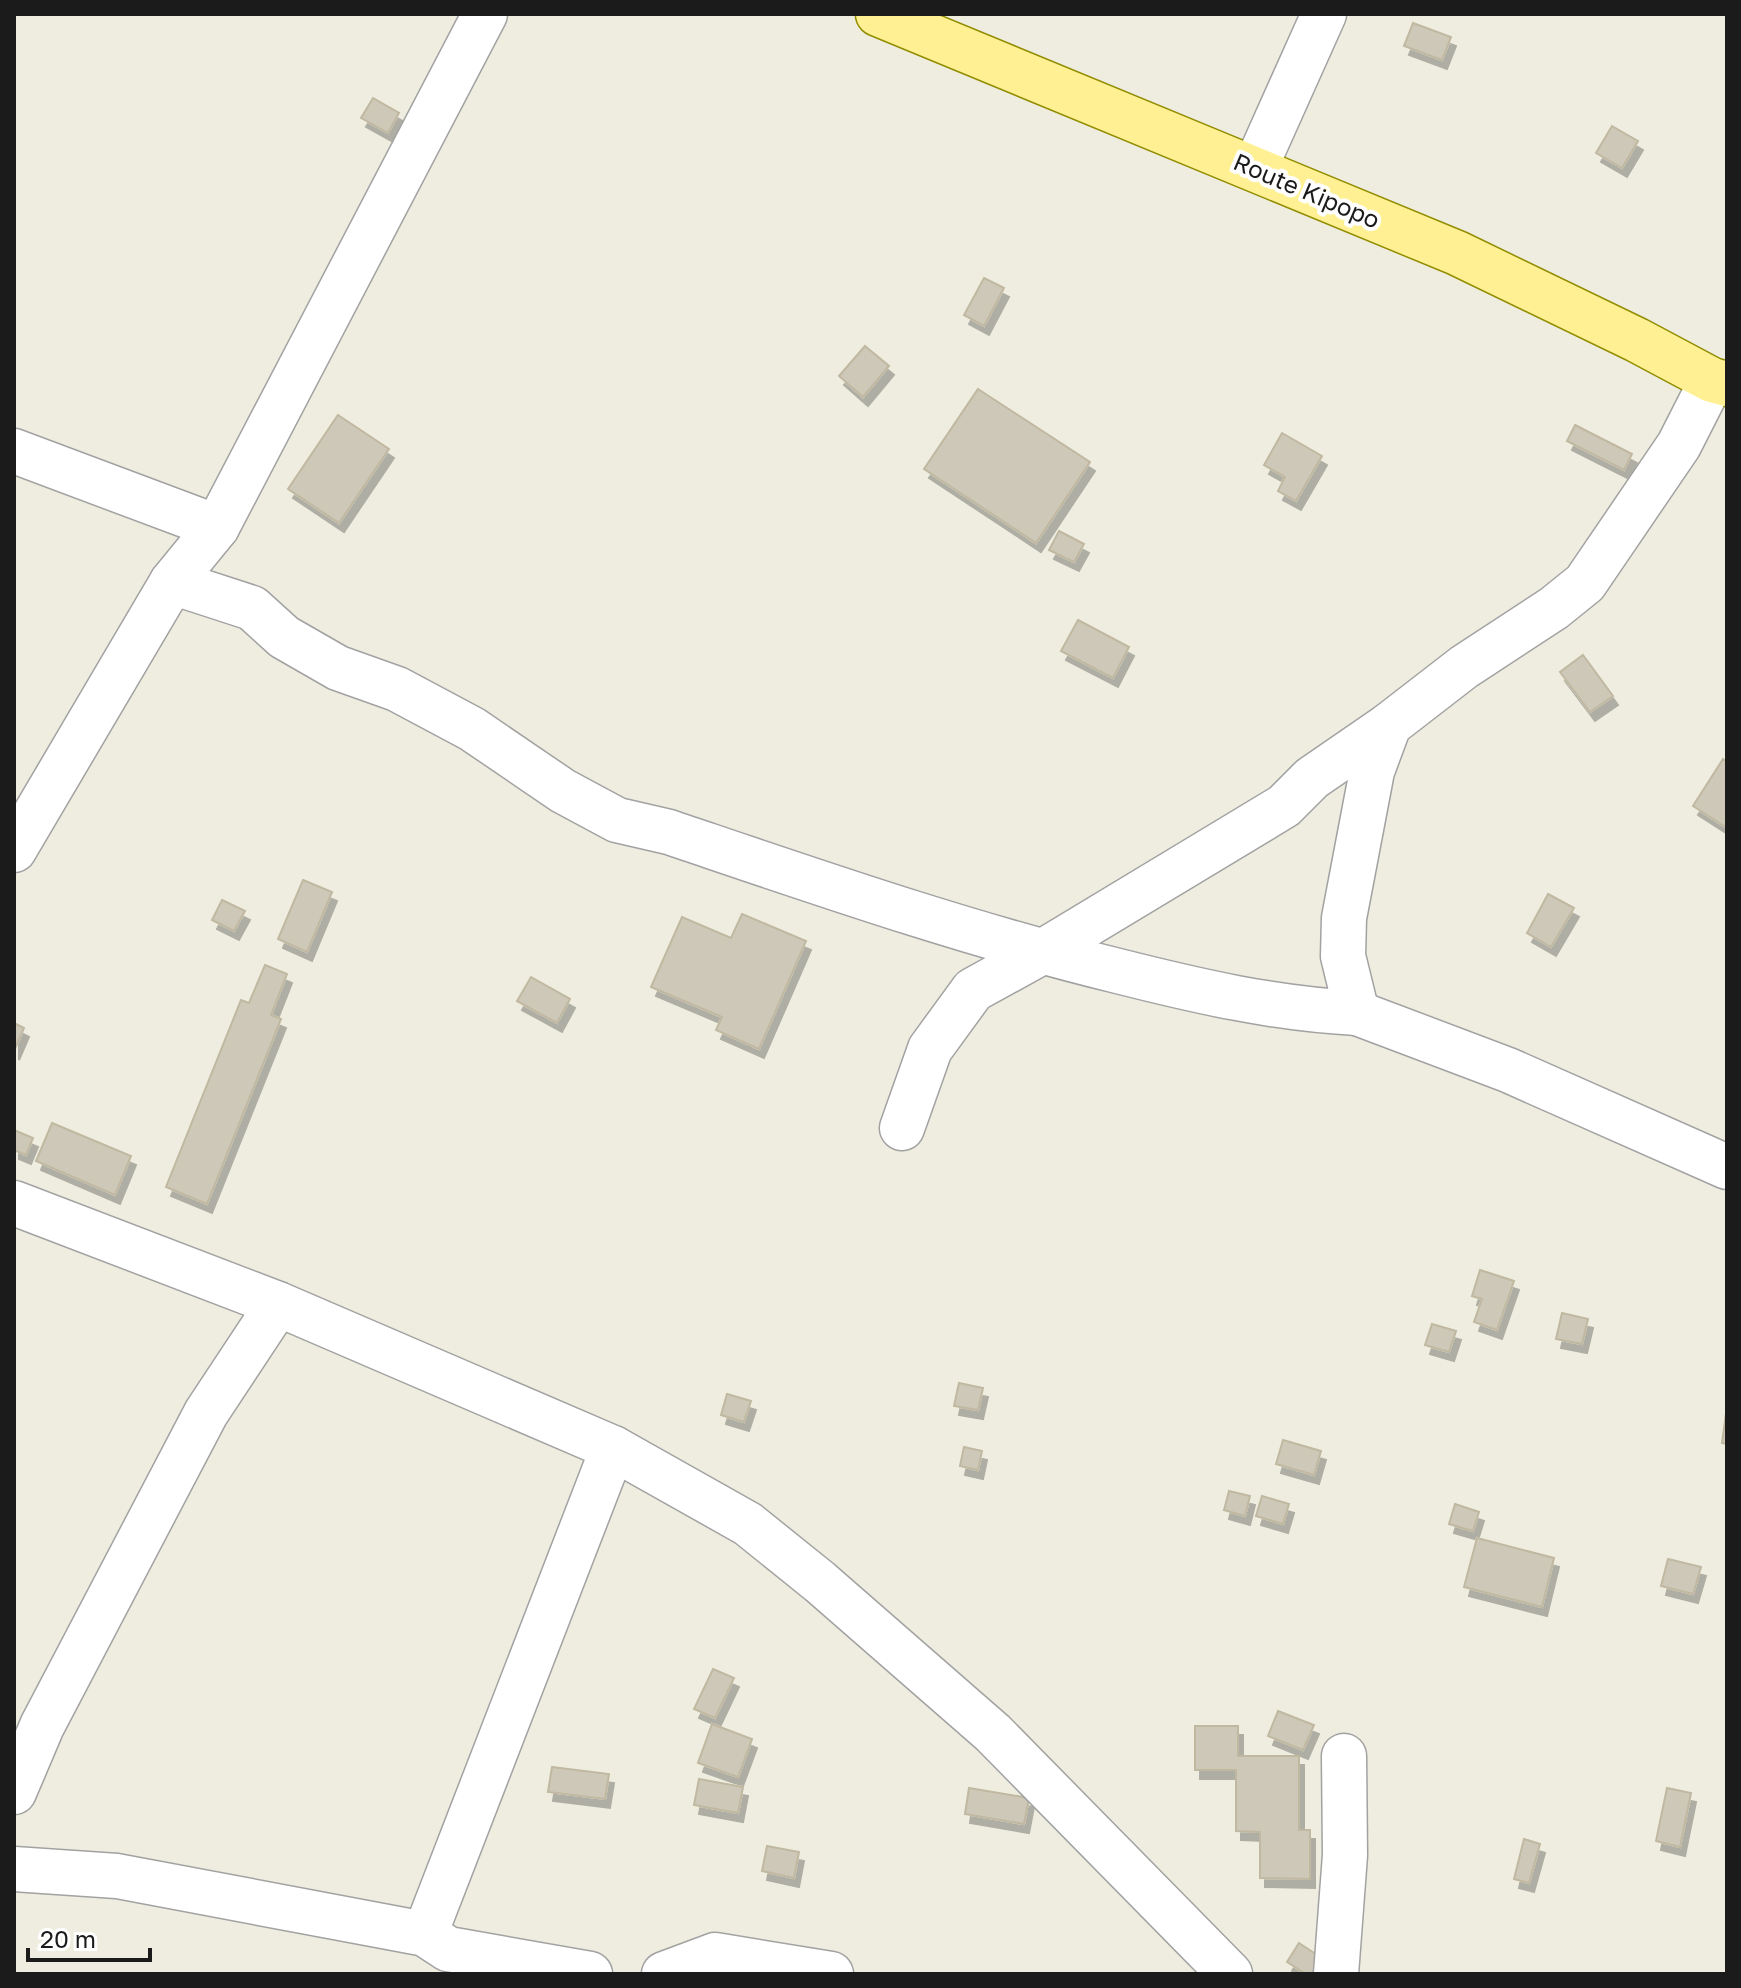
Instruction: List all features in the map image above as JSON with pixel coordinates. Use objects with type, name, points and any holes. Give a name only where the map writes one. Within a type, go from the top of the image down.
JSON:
[{"type":"main road","name":"Route Kipopo","points":[[878,14],[1457,253],[1719,382]]},
{"type":"street","points":[[14,850],[172,582],[217,527],[485,14]]},
{"type":"street","points":[[1255,168],[1324,14]]},
{"type":"street","points":[[902,1128],[930,1049],[973,990],[1042,952],[1284,806],[1312,778],[1585,583],[1719,382]]},
{"type":"street","points":[[14,451],[217,527]]},
{"type":"street","points":[[172,582],[252,608],[284,637],[338,668],[397,689],[472,729],[563,791],[617,820],[669,832],[1042,952],[1246,1002],[1357,1013],[1508,1070],[1727,1167]]},
{"type":"street","points":[[1357,1013],[1343,956],[1344,918],[1372,771],[1389,725]]},
{"type":"street","points":[[14,1203],[278,1304],[613,1448],[748,1524],[820,1582],[993,1733],[1230,1974]]},
{"type":"street","points":[[14,1792],[42,1726],[206,1413],[278,1304]]},
{"type":"street","points":[[425,1934],[613,1448]]},
{"type":"street","points":[[1336,1974],[1345,1855],[1344,1756]]},
{"type":"street","points":[[14,1869],[117,1876],[425,1934],[448,1949],[590,1974]]},
{"type":"street","points":[[664,1974],[715,1955],[831,1974]]},
{"type":"building","points":[[1413,23],[1451,37],[1442,60],[1404,46]]},
{"type":"building","points":[[373,98],[399,113],[388,133],[361,118]]},
{"type":"building","points":[[1612,126],[1638,141],[1622,168],[1596,153]]},
{"type":"building","points":[[984,278],[1004,288],[984,326],[964,315]]},
{"type":"building","points":[[865,346],[889,366],[863,397],[839,376]]},
{"type":"building","points":[[978,389],[1090,462],[1036,543],[924,469]]},
{"type":"building","points":[[338,415],[389,449],[339,523],[288,489]]},
{"type":"building","points":[[1575,425],[1632,454],[1624,470],[1567,441]]},
{"type":"building","points":[[1282,433],[1322,456],[1296,501],[1278,491],[1285,477],[1264,465]]},
{"type":"building","points":[[1059,531],[1084,544],[1074,562],[1049,550]]},
{"type":"building","points":[[1078,620],[1129,647],[1113,678],[1061,651]]},
{"type":"building","points":[[1583,655],[1613,696],[1590,712],[1560,672]]},
{"type":"building","points":[[1723,759],[1727,762],[1727,828],[1693,806]]},
{"type":"building","points":[[303,880],[332,892],[307,952],[278,939]]},
{"type":"building","points":[[1548,894],[1574,908],[1551,947],[1527,933]]},
{"type":"building","points":[[222,900],[245,911],[234,931],[212,920]]},
{"type":"building","points":[[742,914],[806,941],[759,1049],[716,1030],[722,1017],[651,987],[682,917],[731,938]]},
{"type":"building","points":[[265,965],[287,974],[271,1015],[281,1019],[207,1204],[166,1187],[241,1000],[249,1003]]},
{"type":"building","points":[[531,977],[570,999],[557,1023],[517,1001]]},
{"type":"building","points":[[14,1023],[24,1028],[14,1051]]},
{"type":"building","points":[[52,1123],[131,1156],[115,1195],[36,1161]]},
{"type":"building","points":[[14,1130],[33,1138],[26,1155],[14,1150]]},
{"type":"building","points":[[1480,1270],[1514,1281],[1497,1330],[1474,1322],[1482,1299],[1472,1296]]},
{"type":"building","points":[[1562,1313],[1588,1319],[1582,1344],[1556,1339]]},
{"type":"building","points":[[1432,1324],[1456,1331],[1449,1352],[1425,1345]]},
{"type":"building","points":[[959,1383],[983,1388],[978,1410],[954,1406]]},
{"type":"building","points":[[727,1394],[751,1401],[744,1422],[721,1415]]},
{"type":"building","points":[[1727,1406],[1727,1444],[1722,1443]]},
{"type":"building","points":[[1283,1440],[1321,1451],[1314,1475],[1276,1464]]},
{"type":"building","points":[[964,1447],[982,1451],[978,1470],[960,1466]]},
{"type":"building","points":[[1229,1491],[1250,1496],[1245,1516],[1224,1510]]},
{"type":"building","points":[[1262,1496],[1289,1504],[1283,1524],[1256,1516]]},
{"type":"building","points":[[1455,1504],[1479,1512],[1473,1531],[1449,1524]]},
{"type":"building","points":[[1477,1538],[1554,1558],[1542,1607],[1464,1587]]},
{"type":"building","points":[[1668,1559],[1701,1567],[1693,1594],[1661,1586]]},
{"type":"building","points":[[713,1669],[734,1678],[715,1718],[694,1709]]},
{"type":"building","points":[[1278,1711],[1314,1725],[1303,1750],[1268,1736]]},
{"type":"building","points":[[712,1724],[752,1739],[738,1777],[698,1763]]},
{"type":"building","points":[[1195,1726],[1238,1726],[1238,1756],[1299,1756],[1299,1830],[1310,1830],[1310,1879],[1260,1878],[1260,1832],[1236,1831],[1236,1770],[1195,1770]]},
{"type":"building","points":[[552,1767],[609,1774],[605,1799],[548,1792]]},
{"type":"building","points":[[699,1779],[743,1787],[738,1813],[694,1805]]},
{"type":"building","points":[[969,1788],[1029,1798],[1024,1824],[965,1814]]},
{"type":"building","points":[[1667,1788],[1691,1793],[1680,1847],[1656,1841]]},
{"type":"building","points":[[1524,1839],[1540,1844],[1529,1883],[1514,1879]]},
{"type":"building","points":[[767,1846],[799,1852],[794,1878],[762,1871]]},
{"type":"building","points":[[1299,1943],[1331,1964],[1324,1974],[1306,1974],[1287,1962]]}]
